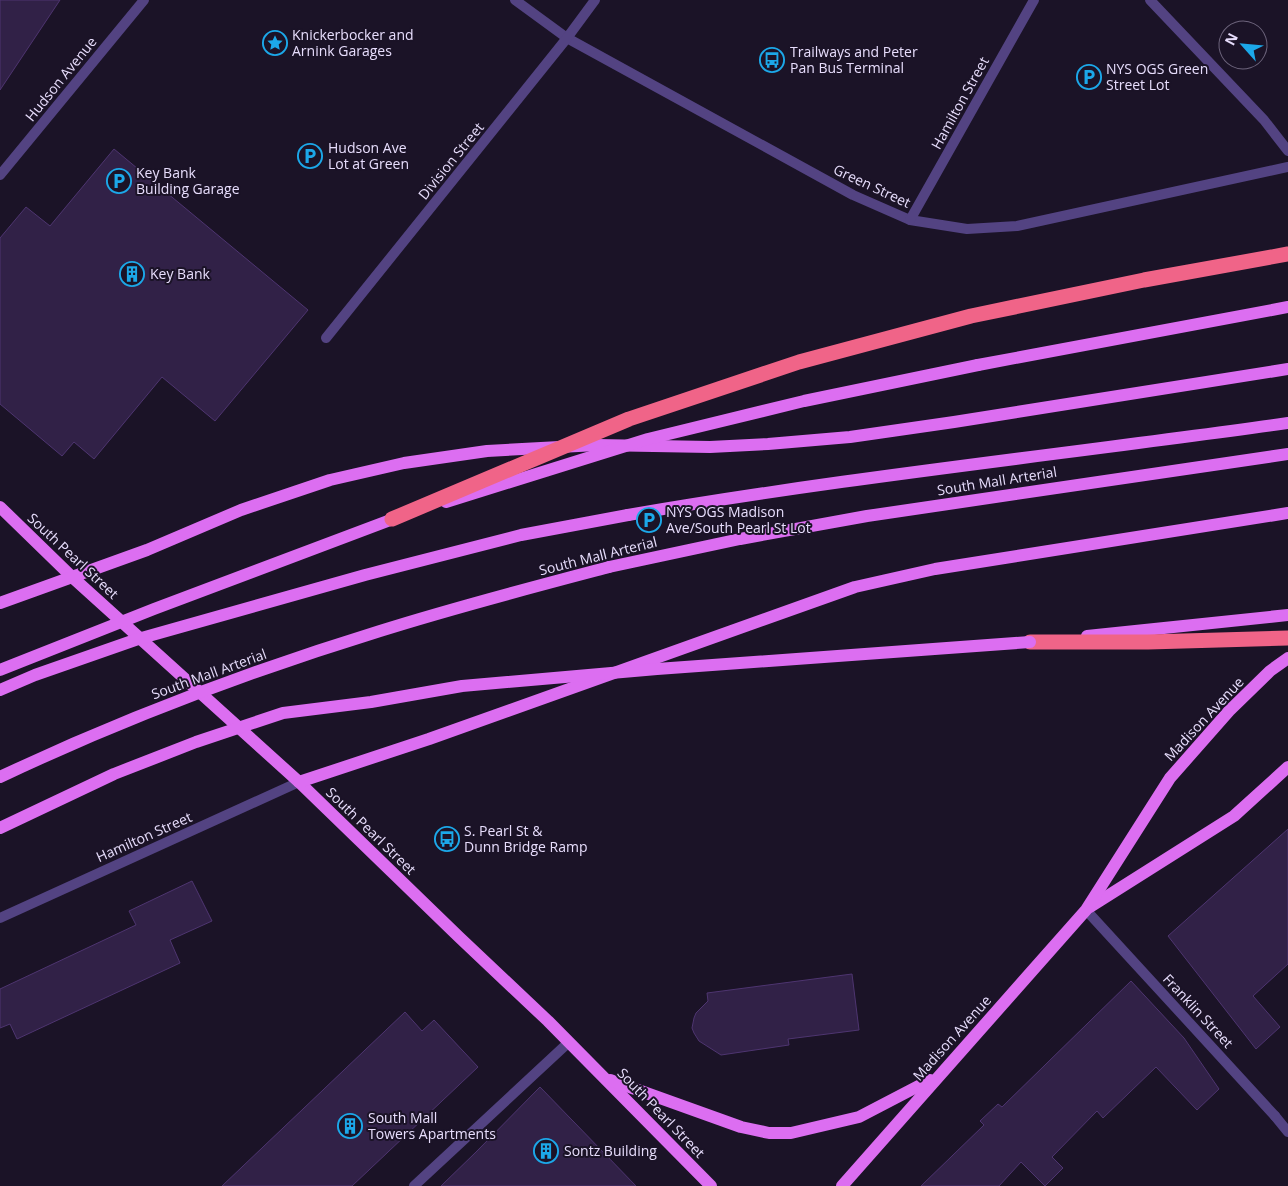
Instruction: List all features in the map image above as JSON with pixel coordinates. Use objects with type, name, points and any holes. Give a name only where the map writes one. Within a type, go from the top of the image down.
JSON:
[{"type":"highway","points":[[392,519],[629,419],[799,362],[980,314],[1144,280],[1288,254]]},
{"type":"highway","points":[[1030,642],[1148,642],[1288,638]]},
{"type":"main road","points":[[0,670],[392,519],[648,439],[885,383],[1288,307]]},
{"type":"main road","points":[[0,603],[148,550],[241,510],[330,480],[404,463],[487,451],[597,445],[710,447],[850,437],[964,421],[1288,369]]},
{"type":"main road","name":"South Mall Arterial","points":[[0,690],[35,675],[138,639],[439,555],[521,535],[730,497],[1288,423]]},
{"type":"main road","name":"South Mall Arterial","points":[[0,777],[56,750],[265,668],[398,625],[610,567],[740,539],[867,516],[1288,454]]},
{"type":"main road","name":"South Pearl Street","points":[[0,507],[71,576],[299,782],[607,1079],[711,1186]]},
{"type":"main road","points":[[299,782],[429,739],[855,587],[944,567],[1288,513]]},
{"type":"main road","points":[[0,828],[114,774],[196,742],[283,713],[371,702],[462,686],[657,669],[1030,642],[1288,615]]},
{"type":"main road","name":"Madison Avenue","points":[[842,1186],[1086,910],[1170,778],[1229,711],[1270,672],[1288,658]]},
{"type":"main road","name":"Madison Avenue","points":[[1086,910],[1234,816],[1288,766]]},
{"type":"main road","points":[[607,1079],[741,1127],[768,1133],[791,1133],[859,1117],[937,1077]]},
{"type":"street","name":"Hudson Avenue","points":[[0,175],[144,0]]},
{"type":"street","name":"Green Street","points":[[515,0],[567,38],[853,196],[910,220],[967,228],[1017,226],[1288,167]]},
{"type":"street","name":"Division Street","points":[[326,338],[567,38],[595,0]]},
{"type":"street","name":"Hamilton Street","points":[[910,220],[1034,0]]},
{"type":"street","points":[[1150,0],[1264,120],[1288,151]]},
{"type":"street","name":"Hamilton Street","points":[[0,918],[299,782]]},
{"type":"street","name":"Franklin Street","points":[[1086,910],[1288,1132]]},
{"type":"street","points":[[414,1186],[569,1042]]},
{"type":"building","points":[[0,0],[60,0],[0,90]]},
{"type":"building","name":"Key Bank","points":[[114,149],[308,310],[215,421],[162,377],[94,459],[74,442],[62,456],[0,404],[0,238],[26,207],[50,226]]},
{"type":"building","points":[[1288,829],[1288,964],[1253,996],[1280,1027],[1256,1049],[1168,936]]},
{"type":"building","points":[[192,881],[212,921],[170,940],[180,963],[17,1039],[10,1024],[0,1028],[0,989],[136,925],[129,911]]},
{"type":"building","points":[[852,974],[859,1030],[788,1039],[789,1045],[721,1055],[699,1041],[692,1028],[696,1013],[708,1001],[707,993]]},
{"type":"building","points":[[1131,981],[1184,1038],[1219,1089],[1197,1110],[1156,1067],[1103,1118],[1097,1111],[1052,1157],[1063,1168],[1045,1186],[1021,1162],[999,1186],[921,1186],[984,1125],[980,1121],[998,1104],[1002,1107]]},
{"type":"building","name":"South Mall Towers Apartments","points":[[405,1012],[422,1031],[434,1020],[478,1067],[352,1186],[222,1186]]},
{"type":"building","points":[[540,1087],[636,1186],[441,1186],[476,1152]]},
{"type":"place","name":"Knickerbocker and Arnink Garages","points":[[275,43]]},
{"type":"place","name":"Trailways and Peter Pan Bus Terminal","points":[[772,60]]},
{"type":"place","name":"NYS OGS Green Street Lot","points":[[1089,77]]},
{"type":"place","name":"Hudson Ave Lot at Green","points":[[310,156]]},
{"type":"place","name":"Key Bank Building Garage","points":[[119,181]]},
{"type":"place","name":"Key Bank","points":[[132,274]]},
{"type":"place","name":"NYS OGS Madison Ave/South Pearl St Lot","points":[[649,520]]},
{"type":"place","name":"S. Pearl St & Dunn Bridge Ramp","points":[[447,839]]},
{"type":"place","name":"South Mall Towers Apartments","points":[[350,1126]]},
{"type":"place","name":"Sontz Building","points":[[546,1151]]}]
